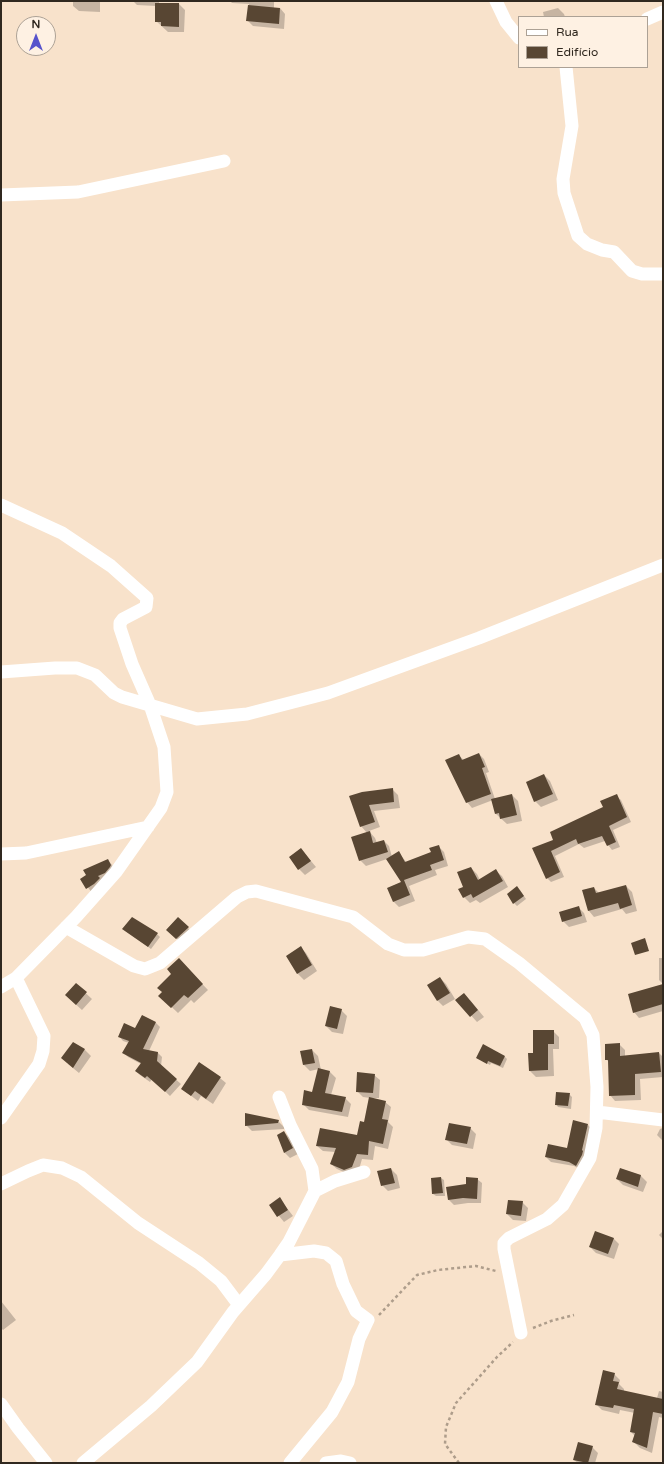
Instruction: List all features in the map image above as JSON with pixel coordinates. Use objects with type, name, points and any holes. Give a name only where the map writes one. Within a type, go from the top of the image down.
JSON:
[{"type":"street","points":[[496,1],[506,22],[518,37]]},
{"type":"street","points":[[648,19],[663,12]]},
{"type":"street","points":[[566,68],[572,126],[563,179],[564,193],[578,236],[587,244],[602,250],[614,252],[632,271],[642,274],[663,274]]},
{"type":"street","points":[[1,195],[78,192],[224,161]]},
{"type":"street","points":[[1,505],[62,533],[111,566],[146,598],[146,608],[123,620],[120,623],[120,628],[132,664],[150,705],[164,747],[167,792],[161,808],[116,872],[66,927],[16,978],[1,987]]},
{"type":"street","points":[[1,672],[76,668],[95,675],[114,693],[122,697],[197,718],[247,714],[328,693],[479,638],[663,565]]},
{"type":"street","points":[[1,854],[26,853],[148,827]]},
{"type":"street","points":[[66,927],[134,966],[145,969],[160,963],[237,897],[247,892],[256,891],[353,917],[388,944],[404,950],[423,950],[468,937],[485,939],[519,962],[585,1018],[593,1035],[597,1087],[596,1128],[590,1158],[563,1205],[547,1218],[510,1238],[504,1243],[521,1333]]},
{"type":"street","points":[[1,1118],[39,1064],[43,1052],[44,1036],[16,978]]},
{"type":"street","points":[[83,1463],[151,1406],[197,1362],[239,1305],[266,1274],[289,1242],[315,1191],[312,1169],[290,1125],[279,1097]]},
{"type":"street","points":[[597,1112],[663,1120]]},
{"type":"street","points":[[1,1184],[43,1165],[62,1168],[81,1177],[138,1223],[199,1263],[221,1281],[239,1305]]},
{"type":"street","points":[[315,1191],[335,1181],[364,1172]]},
{"type":"street","points":[[280,1255],[314,1251],[326,1253],[336,1260],[343,1284],[356,1311],[368,1320],[359,1339],[348,1382],[332,1412],[294,1462]]},
{"type":"street","points":[[1,1404],[46,1463]]},
{"type":"street","points":[[326,1463],[341,1461],[350,1463]]},
{"type":"path","points":[[376,1318],[417,1275],[438,1270],[476,1266],[493,1271],[509,1272]]},
{"type":"path","points":[[459,1463],[445,1444],[446,1427],[456,1403],[497,1357],[521,1333],[551,1321],[574,1315]]},
{"type":"building","points":[[155,3],[179,3],[179,27],[161,26],[161,22],[155,22]]},
{"type":"building","points":[[248,5],[280,8],[279,24],[246,21]]},
{"type":"building","points":[[479,753],[485,767],[482,768],[491,794],[466,803],[445,760],[459,754],[462,760]]},
{"type":"building","points":[[544,774],[553,794],[534,802],[526,782]]},
{"type":"building","points":[[393,788],[394,802],[369,805],[375,822],[360,827],[349,796],[362,792]]},
{"type":"building","points":[[512,794],[517,815],[500,819],[499,813],[495,814],[491,799]]},
{"type":"building","points":[[617,794],[627,817],[609,826],[616,842],[607,846],[602,836],[578,844],[576,839],[551,851],[560,872],[546,879],[532,848],[553,840],[550,832],[603,807],[600,801]]},
{"type":"building","points":[[370,831],[373,843],[384,840],[388,852],[359,861],[351,837]]},
{"type":"building","points":[[439,845],[444,860],[430,865],[432,870],[404,880],[410,895],[393,902],[387,888],[401,882],[386,859],[399,851],[405,862],[431,852],[429,848]]},
{"type":"building","points":[[301,848],[311,861],[298,870],[289,857]]},
{"type":"building","points":[[108,859],[111,865],[110,867],[105,873],[98,876],[100,878],[94,884],[86,889],[80,879],[86,875],[83,870]]},
{"type":"building","points":[[471,867],[478,880],[496,869],[503,881],[473,898],[471,894],[463,898],[458,889],[463,887],[457,872]]},
{"type":"building","points":[[626,885],[632,905],[620,909],[618,903],[588,911],[582,890],[594,887],[596,893]]},
{"type":"building","points":[[517,886],[524,896],[513,904],[507,894]]},
{"type":"building","points":[[579,906],[582,916],[562,922],[559,912]]},
{"type":"building","points":[[132,917],[158,933],[148,947],[122,929]]},
{"type":"building","points":[[178,917],[189,927],[176,939],[166,930]]},
{"type":"building","points":[[645,938],[649,951],[635,955],[631,943]]},
{"type":"building","points":[[301,946],[312,965],[297,974],[286,956]]},
{"type":"building","points":[[179,958],[203,984],[188,998],[184,995],[171,1008],[158,996],[162,992],[157,988],[171,974],[167,969]]},
{"type":"building","points":[[440,977],[450,993],[437,1001],[427,985]]},
{"type":"building","points":[[76,983],[87,992],[76,1005],[65,995]]},
{"type":"building","points":[[663,984],[663,1004],[633,1013],[628,994]]},
{"type":"building","points":[[464,993],[478,1010],[470,1017],[455,1000]]},
{"type":"building","points":[[330,1006],[342,1009],[337,1029],[325,1026]]},
{"type":"building","points":[[142,1015],[156,1022],[143,1049],[158,1052],[157,1061],[177,1079],[165,1092],[147,1076],[145,1078],[135,1071],[141,1063],[122,1053],[129,1041],[118,1037],[124,1023],[135,1028]]},
{"type":"building","points":[[533,1030],[554,1030],[554,1044],[548,1044],[548,1070],[529,1071],[528,1053],[533,1053]]},
{"type":"building","points":[[73,1042],[85,1049],[73,1068],[61,1058]]},
{"type":"building","points":[[620,1043],[620,1056],[659,1052],[661,1072],[635,1074],[635,1095],[609,1096],[608,1060],[605,1060],[605,1044]]},
{"type":"building","points":[[483,1044],[505,1056],[500,1066],[488,1061],[487,1064],[476,1058]]},
{"type":"building","points":[[312,1049],[315,1063],[303,1065],[300,1051]]},
{"type":"building","points":[[199,1062],[221,1077],[206,1099],[195,1091],[191,1096],[181,1089]]},
{"type":"building","points":[[318,1068],[330,1071],[325,1093],[346,1097],[342,1112],[302,1105],[304,1090],[312,1092]]},
{"type":"building","points":[[357,1072],[375,1074],[373,1093],[356,1092]]},
{"type":"building","points":[[556,1092],[570,1093],[568,1106],[555,1105]]},
{"type":"building","points":[[369,1097],[386,1101],[382,1119],[388,1120],[383,1144],[369,1141],[368,1155],[357,1154],[352,1167],[344,1170],[330,1164],[336,1148],[316,1146],[320,1128],[357,1135],[360,1121],[364,1122]]},
{"type":"building","points":[[245,1113],[279,1120],[278,1123],[245,1126]]},
{"type":"building","points":[[573,1120],[588,1124],[582,1155],[576,1166],[569,1162],[545,1157],[548,1144],[567,1148]]},
{"type":"building","points":[[449,1123],[471,1127],[467,1144],[445,1140]]},
{"type":"building","points":[[284,1131],[293,1148],[284,1153],[277,1135]]},
{"type":"building","points":[[391,1168],[395,1183],[381,1186],[377,1171]]},
{"type":"building","points":[[620,1168],[641,1175],[638,1187],[616,1179]]},
{"type":"building","points":[[441,1177],[443,1193],[432,1194],[431,1178]]},
{"type":"building","points":[[466,1177],[478,1178],[477,1199],[463,1198],[448,1200],[446,1187],[466,1184]]},
{"type":"building","points":[[280,1197],[288,1210],[277,1217],[269,1205]]},
{"type":"building","points":[[508,1200],[523,1201],[521,1216],[506,1214]]},
{"type":"building","points":[[595,1231],[614,1238],[608,1254],[589,1247]]},
{"type":"building","points":[[603,1370],[615,1373],[613,1381],[619,1382],[617,1389],[663,1399],[663,1414],[653,1412],[647,1448],[632,1442],[635,1433],[630,1432],[634,1409],[614,1405],[613,1408],[595,1405]]},
{"type":"building","points":[[578,1442],[593,1446],[588,1463],[573,1460]]}]
